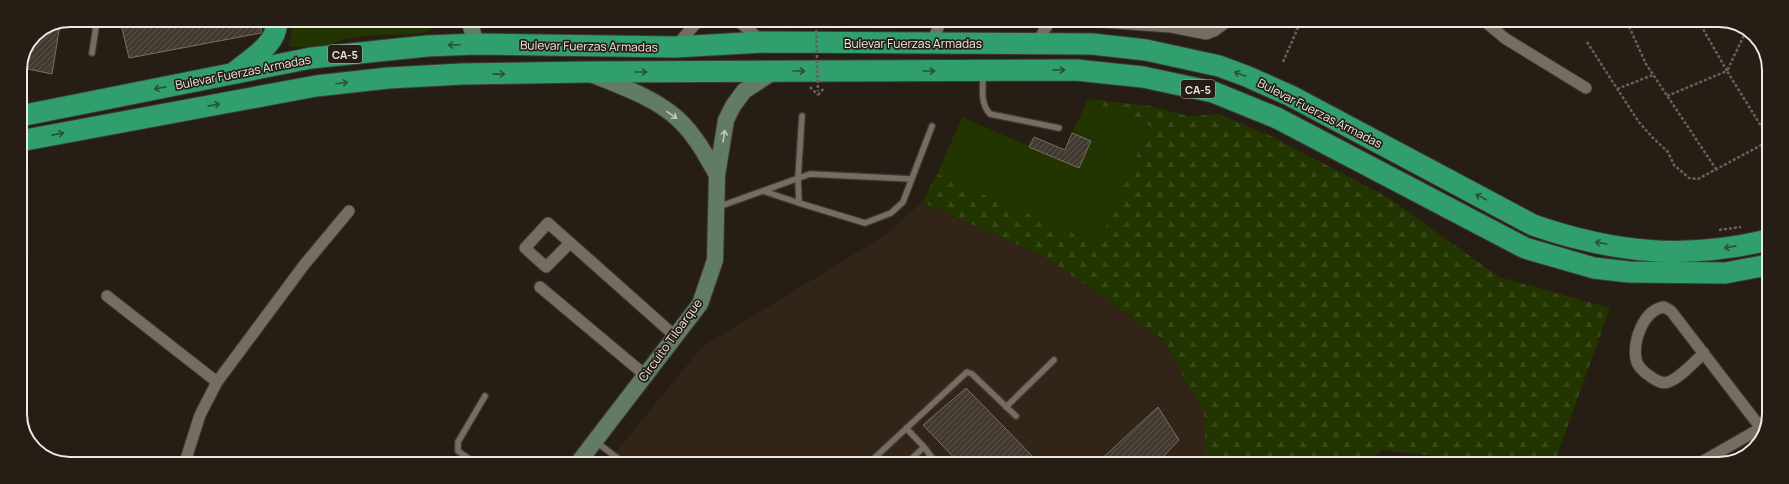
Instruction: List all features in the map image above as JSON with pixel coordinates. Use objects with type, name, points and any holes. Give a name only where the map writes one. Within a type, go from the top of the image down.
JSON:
[{"type":"highway","points":[[233,73],[264,48],[272,39],[276,27]]},
{"type":"highway","name":"Bulevar Fuerzas Armadas","points":[[27,115],[311,58],[427,46],[476,44],[675,48],[764,42],[1092,44],[1146,50],[1219,66],[1292,96],[1533,225],[1565,236],[1638,250],[1678,252],[1717,250],[1762,241]]},
{"type":"highway","name":"Bulevar Fuerzas Armadas","points":[[27,140],[316,86],[388,78],[462,74],[588,72],[1076,70],[1143,77],[1213,92],[1277,118],[1525,248],[1594,268],[1629,272],[1725,273],[1762,266]]},
{"type":"street","points":[[471,27],[476,44]]},
{"type":"street","points":[[675,48],[693,27]]},
{"type":"street","points":[[745,27],[764,42]]},
{"type":"street","points":[[932,42],[938,27]]},
{"type":"street","points":[[1036,44],[1046,27]]},
{"type":"street","points":[[1171,27],[1206,34],[1220,27]]},
{"type":"street","points":[[1491,27],[1506,39],[1586,88]]},
{"type":"street","points":[[588,72],[635,93],[656,104],[678,119],[699,144],[717,175]]},
{"type":"street","name":"Circuito Tiloarque","points":[[583,457],[700,304],[715,260],[717,175],[726,120],[733,106],[744,92],[773,72]]},
{"type":"street","points":[[187,457],[200,415],[217,382],[304,265],[349,211]]},
{"type":"street","points":[[570,243],[675,336]]},
{"type":"street","points":[[540,287],[645,375]]},
{"type":"street","points":[[107,296],[217,382]]},
{"type":"street","points":[[1704,353],[1668,382],[1659,382],[1642,370],[1636,360],[1637,334],[1645,320],[1657,310],[1664,307],[1671,311],[1704,353],[1760,427]]},
{"type":"street","points":[[1711,457],[1758,433]]},
{"type":"lane","points":[[92,53],[96,27]]},
{"type":"lane","points":[[983,70],[982,102],[985,109],[990,114],[1059,128]]},
{"type":"lane","points":[[799,203],[798,178],[802,116]]},
{"type":"lane","points":[[763,191],[865,223],[891,213],[903,202],[932,126]]},
{"type":"lane","points":[[716,208],[810,174],[912,179]]},
{"type":"lane","points":[[1006,407],[1054,360]]},
{"type":"lane","points":[[875,457],[967,372],[972,374],[1016,416]]},
{"type":"lane","points":[[466,457],[458,451],[458,442],[485,396]]},
{"type":"lane","points":[[906,428],[932,457]]},
{"type":"lane","points":[[595,441],[616,457]]},
{"type":"lane","points":[[913,457],[924,447]]},
{"type":"path","points":[[816,27],[818,95]]},
{"type":"path","points":[[1284,62],[1299,27]]},
{"type":"path","points":[[1629,27],[1646,64],[1716,169]]},
{"type":"path","points":[[1702,27],[1762,128]]},
{"type":"path","points":[[1667,96],[1727,71],[1744,35]]},
{"type":"path","points":[[1587,42],[1638,120],[1652,137],[1668,152],[1674,165],[1689,178],[1698,179],[1762,144]]},
{"type":"path","points":[[1617,89],[1653,75]]},
{"type":"path","points":[[1719,230],[1741,227]]},
{"type":"shaded area","points":[[922,202],[1045,257],[1163,339],[1204,413],[1206,457],[612,457],[702,347],[884,236]]},
{"type":"green space","points":[[292,27],[419,27],[432,29],[419,34],[377,35],[344,39],[318,49],[288,46]]},
{"type":"green space","points":[[1088,99],[1150,126],[1098,244],[937,174],[962,117],[1079,168],[1091,141],[1072,133]]},
{"type":"green space","points":[[1088,99],[1149,106],[1188,116],[1218,114],[1273,137],[1389,198],[1499,277],[1610,308],[1557,457],[1442,457],[1382,450],[1375,457],[1206,457],[1204,413],[1163,339],[1045,257],[922,202],[937,174],[1098,244],[1150,126]]},
{"type":"building","points":[[122,27],[261,27],[261,33],[129,58]]},
{"type":"building","points":[[59,29],[52,74],[27,69],[28,62],[34,46],[46,34]]},
{"type":"building","points":[[1072,133],[1091,141],[1079,168],[1029,147],[1034,137],[1065,150]]},
{"type":"building","points":[[966,388],[1033,457],[953,457],[923,425]]},
{"type":"building","points":[[1158,407],[1179,440],[1163,457],[1104,457]]}]
